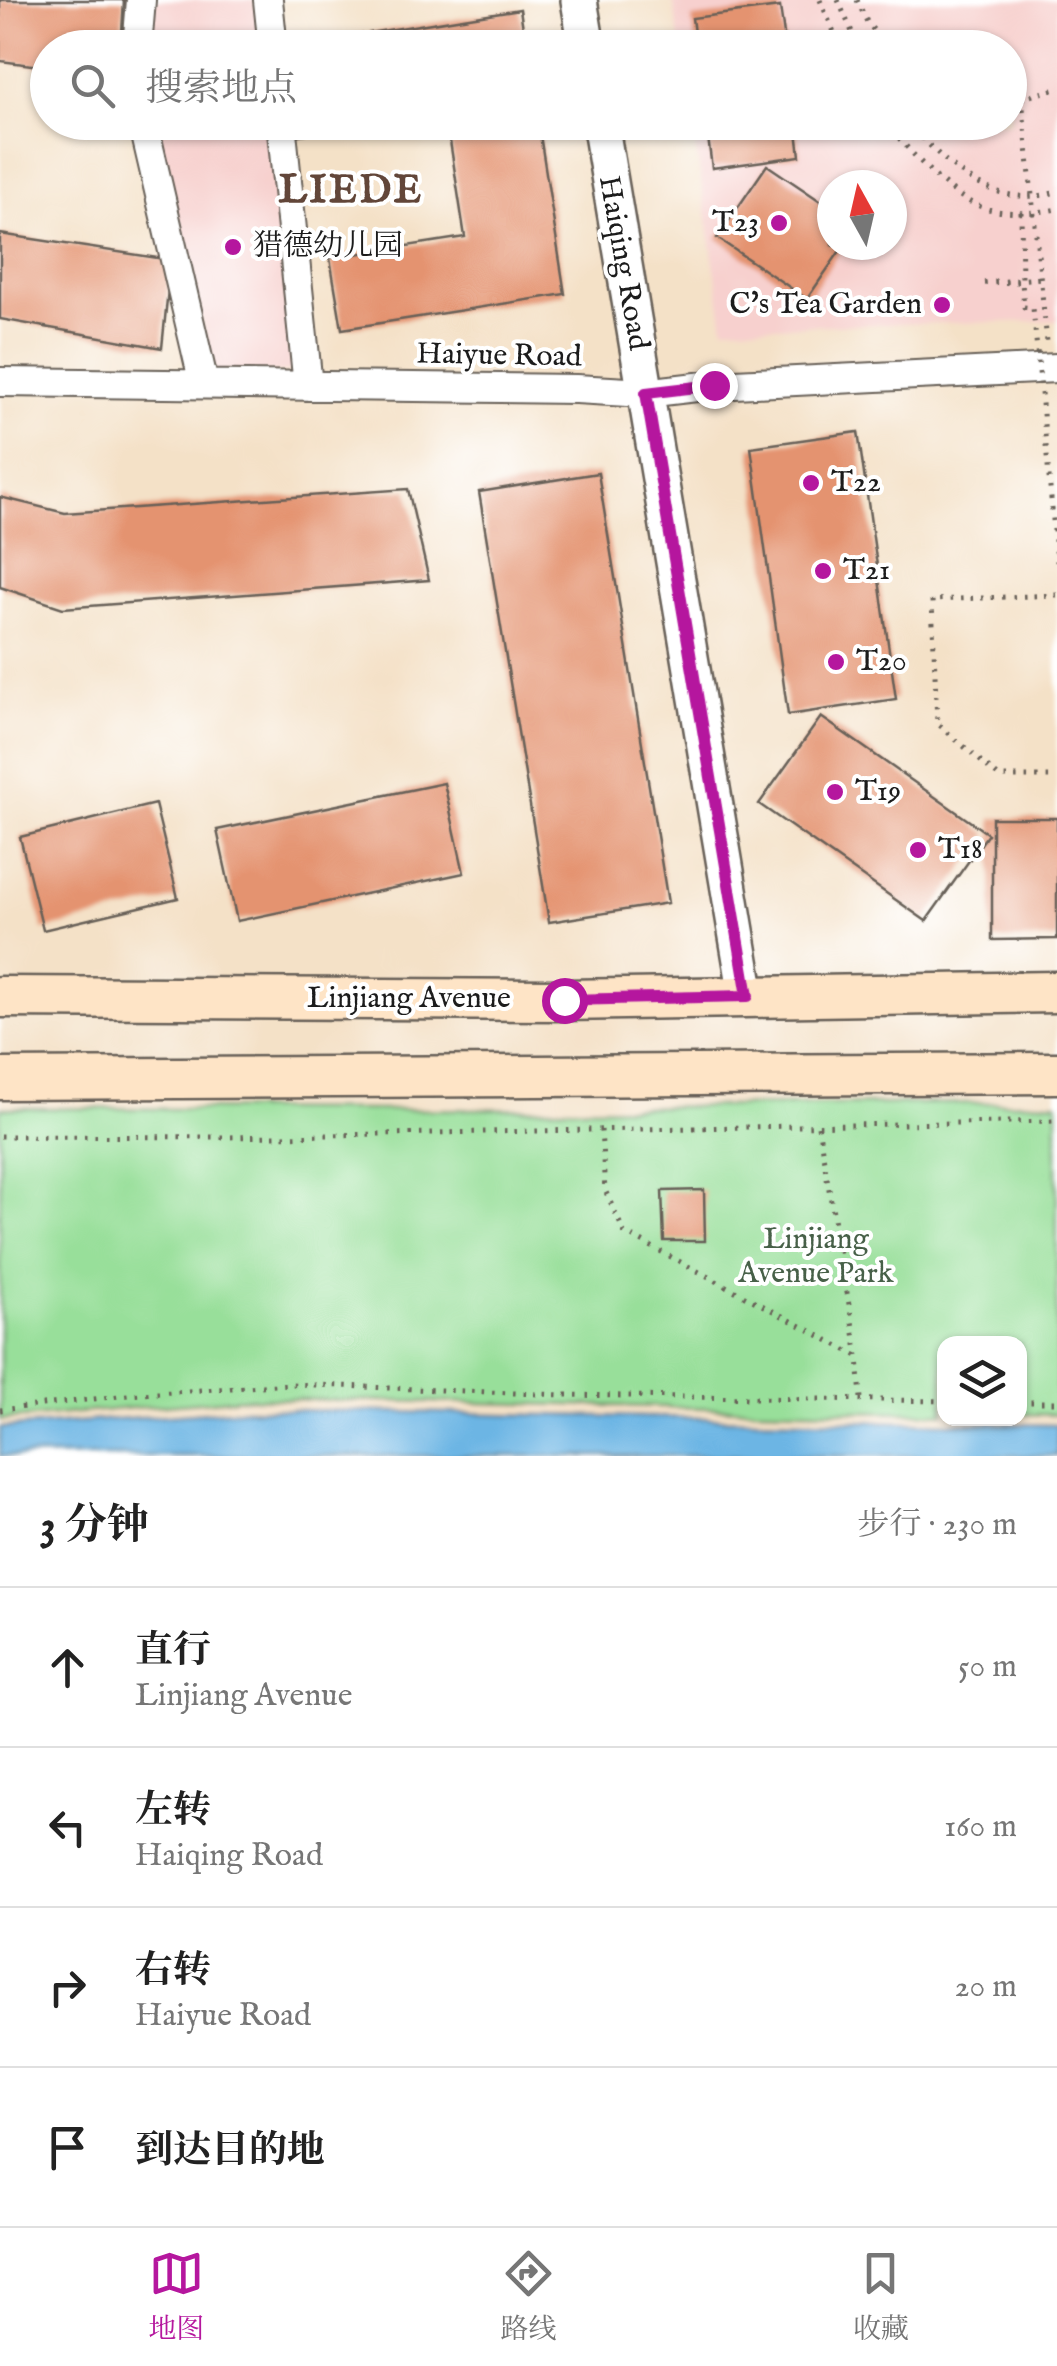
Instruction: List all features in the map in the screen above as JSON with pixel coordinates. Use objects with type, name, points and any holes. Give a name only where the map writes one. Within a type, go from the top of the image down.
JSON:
[{"type":"main road","name":"Linjiang Avenue","points":[[0,997],[564,1000],[1057,992]]},
{"type":"main road","points":[[0,1079],[1057,1073]]},
{"type":"street","points":[[138,30],[141,0]]},
{"type":"street","points":[[268,0],[271,30]]},
{"type":"street","points":[[579,0],[584,30]]},
{"type":"street","points":[[146,140],[204,384]]},
{"type":"street","points":[[283,140],[308,386]]},
{"type":"street","name":"Haiqing Road","points":[[603,140],[748,996]]},
{"type":"street","name":"Haiyue Road","points":[[0,382],[646,393],[1052,355]]},
{"type":"path","points":[[820,0],[833,30]]},
{"type":"path","points":[[838,0],[851,30]]},
{"type":"path","points":[[856,0],[873,30]]},
{"type":"path","points":[[1027,97],[1057,89]]},
{"type":"path","points":[[901,140],[926,169],[978,206],[1021,212],[1057,210]]},
{"type":"path","points":[[924,140],[938,156],[986,190],[1030,200],[1057,192]]},
{"type":"path","points":[[1025,140],[1052,355]]},
{"type":"path","points":[[1021,212],[1024,307],[1033,308],[1057,562]]},
{"type":"path","points":[[1022,282],[984,284],[1040,278]]},
{"type":"path","points":[[1057,596],[932,600],[937,723],[999,777],[1057,777]]},
{"type":"path","points":[[0,1136],[1057,1122]]},
{"type":"path","points":[[818,1126],[858,1356],[860,1400]]},
{"type":"path","points":[[601,1130],[605,1190],[624,1232],[858,1356]]},
{"type":"path","points":[[0,1410],[128,1395],[291,1384],[563,1395],[937,1401]]},
{"type":"path","points":[[1027,1402],[1057,1402]]},
{"type":"shaded area","points":[[152,0],[258,0],[261,30],[150,30]]},
{"type":"shaded area","points":[[673,0],[1057,0],[1057,321],[724,327],[695,140],[1027,140],[1027,30],[677,30]]},
{"type":"shaded area","name":"猎德幼儿园","points":[[159,140],[272,140],[294,372],[214,374]]},
{"type":"green space","name":"Linjiang Avenue Park","points":[[1057,1102],[1057,1415],[1027,1414],[1027,1336],[937,1336],[937,1413],[244,1398],[0,1420],[0,1108],[388,1110]]},
{"type":"water","points":[[246,1409],[937,1423],[937,1426],[1057,1425],[1057,1456],[0,1456],[0,1428]]},
{"type":"building","points":[[0,0],[124,0],[122,30],[30,30],[30,65],[0,61]]},
{"type":"building","points":[[780,7],[783,30],[694,30],[692,18]]},
{"type":"building","points":[[520,9],[523,30],[388,30]]},
{"type":"building","points":[[450,140],[541,140],[565,294],[342,329],[330,258],[465,237]]},
{"type":"building","points":[[708,140],[798,140],[800,156],[712,168]]},
{"type":"building","name":"T23","points":[[767,165],[817,199],[817,260],[834,260],[807,299],[717,238]]},
{"type":"building","points":[[0,234],[171,260],[162,348],[0,319]]},
{"type":"building","points":[[858,432],[896,699],[788,715],[751,447]]},
{"type":"building","points":[[598,473],[668,903],[549,922],[479,492]]},
{"type":"building","points":[[408,489],[429,580],[63,608],[0,587],[0,497],[65,513]]},
{"type":"building","points":[[821,717],[988,834],[926,921],[759,804]]},
{"type":"building","points":[[444,783],[464,873],[237,921],[217,830]]},
{"type":"building","points":[[155,804],[178,898],[43,930],[20,837]]},
{"type":"building","points":[[992,818],[1057,818],[1057,939],[992,940]]},
{"type":"building","points":[[704,1190],[705,1241],[664,1241],[662,1191]]},
{"type":"place","name":"T23","points":[[779,223]]},
{"type":"place","name":"猎德幼儿园","points":[[233,247]]},
{"type":"place","name":"C's Tea Garden","points":[[942,305]]},
{"type":"place","name":"T22","points":[[811,483]]},
{"type":"place","name":"T21","points":[[823,571]]},
{"type":"place","name":"T20","points":[[836,662]]},
{"type":"place","name":"T19","points":[[835,792]]},
{"type":"place","name":"T18","points":[[918,850]]},
{"type":"district","name":"LIEDE","points":[[351,191]]},
{"type":"route","points":[[564,1000],[748,996],[646,393],[714,385]]}]
